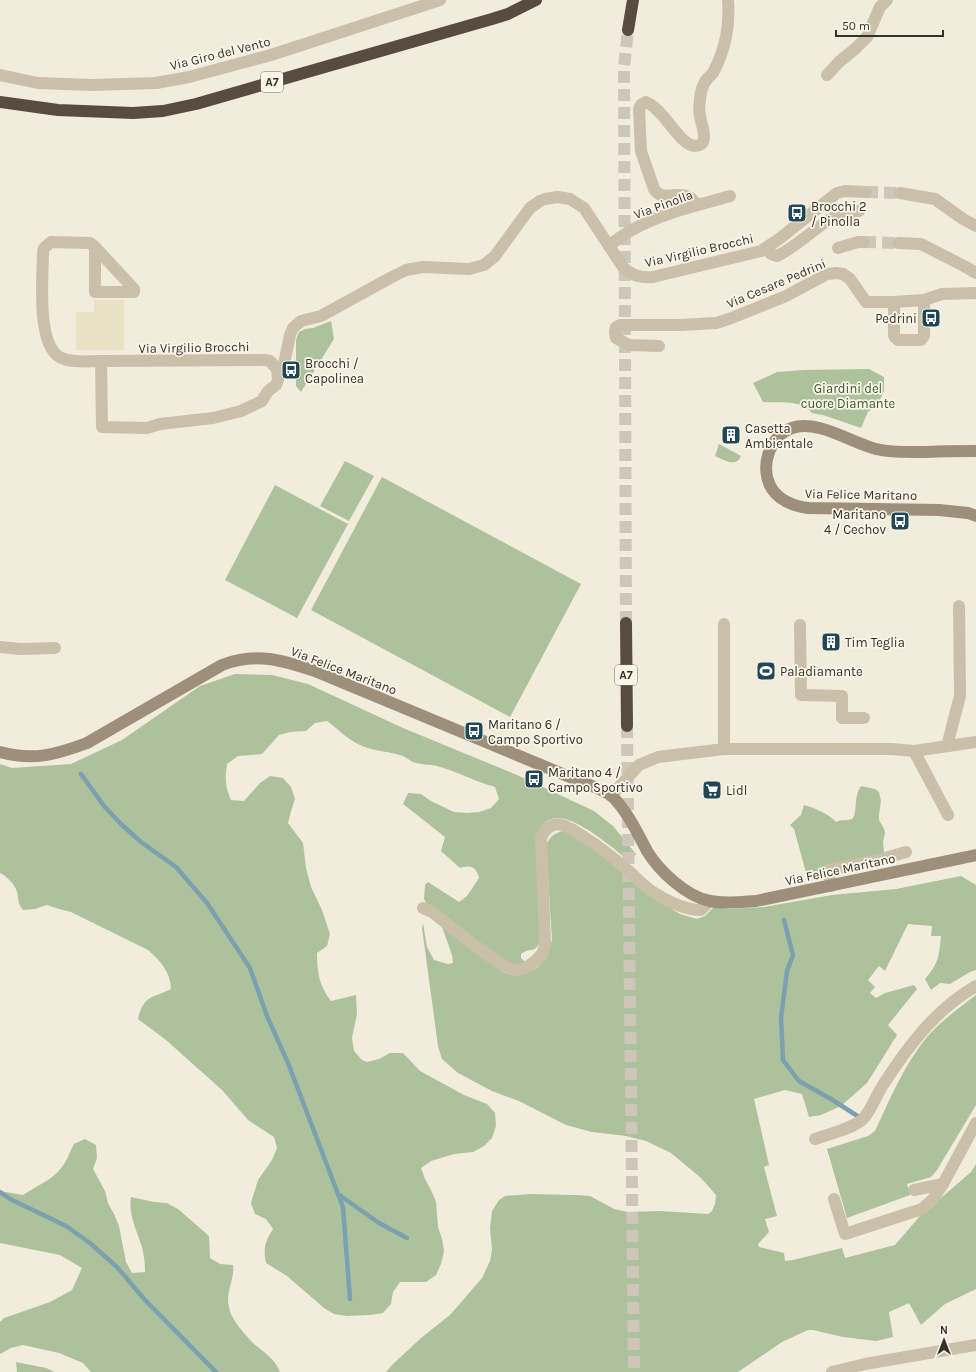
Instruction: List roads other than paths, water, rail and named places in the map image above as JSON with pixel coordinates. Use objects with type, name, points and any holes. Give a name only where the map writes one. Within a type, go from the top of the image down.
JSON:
[{"type":"highway","name":"A7","points":[[0,102],[58,110],[133,113],[163,111],[203,102],[492,19],[508,14],[536,0]]},
{"type":"highway","points":[[628,30],[633,0]]},
{"type":"highway","name":"A7","points":[[626,623],[627,726]]},
{"type":"street","name":"Via Giro del Vento","points":[[0,75],[38,83],[92,85],[156,83],[195,75],[271,55],[440,0]]},
{"type":"street","points":[[697,205],[692,198],[686,195],[661,196],[656,193],[641,151],[639,109],[641,105],[646,102],[650,104],[665,118],[684,141],[690,145],[696,146],[701,145],[704,142],[705,134],[700,115],[700,99],[703,84],[713,74],[723,51],[727,37],[728,0]]},
{"type":"street","points":[[827,74],[838,62],[867,37],[880,7],[887,0]]},
{"type":"street","name":"Via Virgilio Brocchi","points":[[101,361],[102,426],[104,428],[148,428],[160,424],[213,418],[230,414],[262,401],[268,391],[276,385],[278,375],[284,364],[290,334],[293,328],[301,320],[322,316],[406,270],[423,267],[469,269],[484,265],[496,256],[524,215],[540,201],[558,197],[570,199],[580,204],[590,215],[623,267],[628,272],[643,278],[653,277],[761,251],[780,239],[837,193],[845,191],[866,192]]},
{"type":"street","points":[[900,194],[935,199],[963,219],[976,226]]},
{"type":"street","name":"Via Pinolla","points":[[609,246],[620,236],[646,222],[730,196]]},
{"type":"street","name":"Via Virgilio Brocchi","points":[[766,248],[771,254],[777,256],[786,252],[829,219],[844,213],[859,211]]},
{"type":"street","name":"Via Virgilio Brocchi","points":[[95,247],[87,242],[55,242],[47,244],[44,248],[43,319],[48,340],[56,355],[63,359],[101,361],[265,360],[274,365],[277,369],[278,375]]},
{"type":"street","points":[[838,248],[858,242],[864,242]]},
{"type":"street","points":[[898,243],[921,244],[976,273]]},
{"type":"street","name":"Via Cesare Pedrini","points":[[659,346],[629,345],[616,338],[616,327],[620,325],[680,325],[716,323],[786,296],[827,274],[836,273],[843,274],[850,279],[866,302],[924,300],[942,294],[976,294]]},
{"type":"street","points":[[894,302],[895,338],[898,340],[921,340],[924,336],[924,300]]},
{"type":"street","name":"Via Felice Maritano","points":[[976,451],[897,452],[876,449],[815,427],[802,426],[793,427],[778,436],[772,444],[766,463],[769,482],[773,490],[788,504],[797,507],[943,510],[968,513],[976,516]]},
{"type":"street","points":[[947,746],[960,696],[959,606]]},
{"type":"street","points":[[724,624],[724,749]]},
{"type":"street","points":[[800,625],[801,695],[842,696],[842,718],[864,718]]},
{"type":"street","points":[[0,648],[55,648]]},
{"type":"street","name":"Via Felice Maritano","points":[[0,752],[12,755],[30,756],[63,752],[86,743],[222,665],[235,660],[268,658],[280,660],[315,671],[584,783],[611,796],[624,812],[643,841],[647,851],[665,875],[678,885],[702,899],[709,901],[736,903],[756,901],[976,855]]},
{"type":"street","points":[[611,796],[639,765],[658,757],[724,749],[891,749],[914,751],[976,742]]},
{"type":"street","points":[[914,751],[948,815]]},
{"type":"street","points":[[423,908],[432,912],[501,965],[514,971],[533,963],[542,954],[545,944],[541,838],[547,829],[557,824],[573,830],[602,848],[650,890],[680,907],[690,910],[701,910],[709,901]]},
{"type":"street","points":[[831,886],[828,870],[878,860],[906,852]]},
{"type":"street","points":[[815,1139],[850,1126],[864,1118],[883,1085],[927,1026],[951,1002],[976,986]]},
{"type":"street","points":[[834,1199],[845,1234],[922,1209],[933,1199],[943,1184],[976,1123]]},
{"type":"street","points":[[914,1190],[943,1184]]},
{"type":"street","points":[[832,1372],[865,1364],[976,1345]]},
{"type":"waterway","points":[[81,774],[104,806],[121,824],[141,842],[176,867],[207,903],[250,968],[267,1016],[288,1063],[343,1207],[350,1299]]},
{"type":"waterway","points":[[784,920],[793,955],[787,971],[781,1018],[783,1060],[799,1081],[859,1117]]},
{"type":"waterway","points":[[0,1192],[10,1199],[66,1226],[90,1243],[117,1267],[145,1300],[216,1372]]},
{"type":"waterway","points":[[338,1194],[379,1223],[407,1238]]},
{"type":"tunnel","points":[[626,623],[624,67],[628,30]]},
{"type":"tunnel","points":[[866,192],[900,193]]},
{"type":"tunnel","points":[[864,242],[898,243]]},
{"type":"tunnel","points":[[627,726],[634,1372]]},
{"type":"place","name":"Brocchi 2 / Pinolla","points":[[797,213]]},
{"type":"place","name":"Pedrini","points":[[931,318]]},
{"type":"place","name":"Brocchi / Capolinea","points":[[291,370]]},
{"type":"place","name":"Casetta Ambientale","points":[[731,435]]},
{"type":"place","name":"Maritano 4 / Cechov","points":[[900,521]]},
{"type":"place","name":"Tim Teglia","points":[[831,642]]},
{"type":"place","name":"Paladiamante","points":[[766,671]]},
{"type":"place","name":"Maritano 6 / Campo Sportivo","points":[[474,731]]},
{"type":"place","name":"Maritano 4 / Campo Sportivo","points":[[534,779]]},
{"type":"place","name":"Lidl","points":[[712,790]]},
{"type":"park label","name":"Giardini del cuore Diamante","points":[[848,396]]}]
